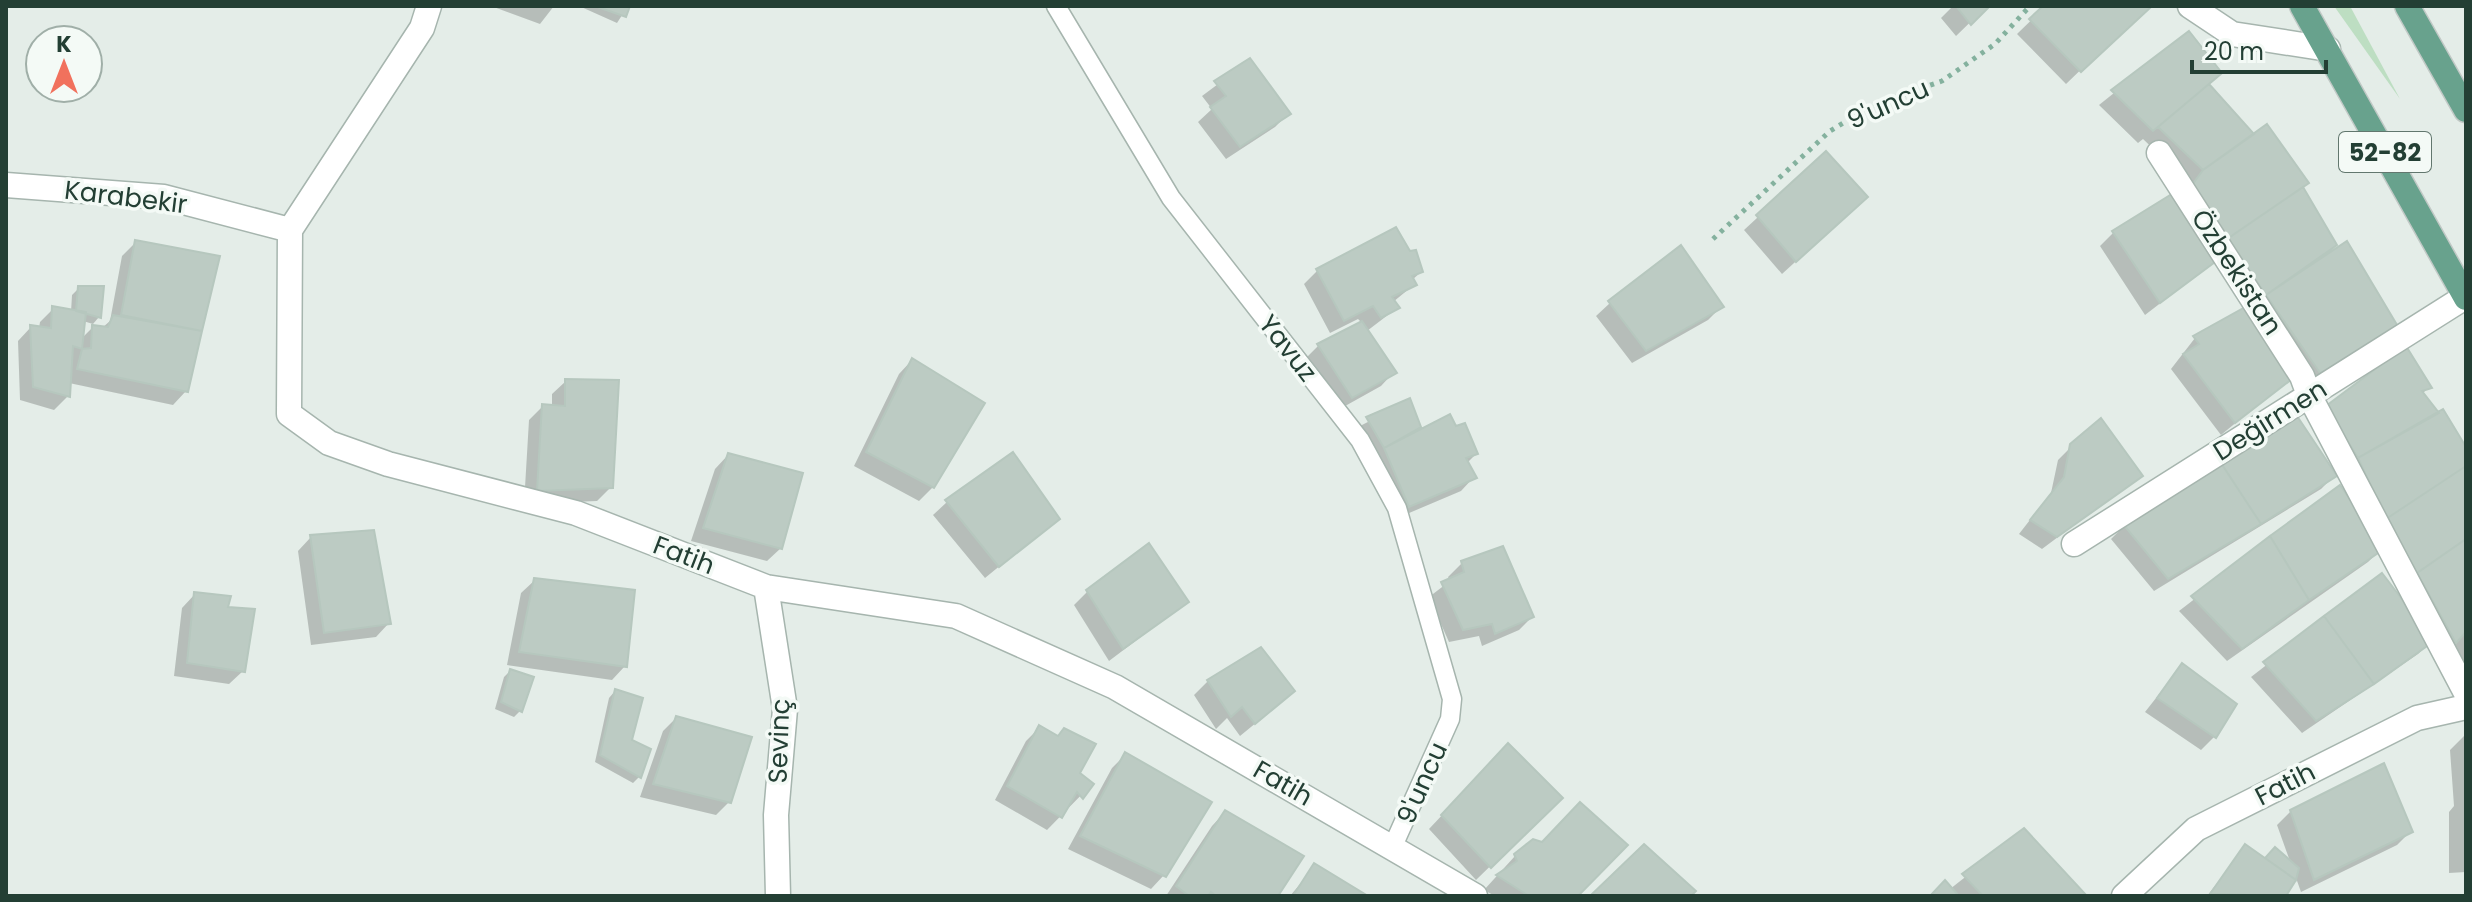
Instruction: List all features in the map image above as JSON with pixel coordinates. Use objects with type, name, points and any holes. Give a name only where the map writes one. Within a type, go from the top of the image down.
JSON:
[{"type":"main road","name":"52-82","points":[[2302,6],[2466,297]]},
{"type":"main road","points":[[2407,6],[2466,110]]},
{"type":"street","points":[[290,230],[422,28],[429,6]]},
{"type":"street","points":[[2190,6],[2232,34],[2328,49]]},
{"type":"street","name":"Özbekistan","points":[[2159,153],[2302,376],[2309,395],[2466,693]]},
{"type":"street","name":"Karabekir","points":[[6,185],[164,197],[290,230]]},
{"type":"street","name":"Fatih","points":[[290,230],[289,414],[329,443],[388,464],[576,513],[766,587],[956,616],[1115,687],[1475,896]]},
{"type":"street","name":"Değirmen","points":[[2074,544],[2466,297]]},
{"type":"street","name":"Sevinç","points":[[766,587],[785,709],[776,815],[778,896]]},
{"type":"street","name":"Fatih","points":[[2124,896],[2196,829],[2417,718],[2466,707]]},
{"type":"lane","name":"Yavuz","points":[[1056,6],[1171,198],[1360,440],[1397,508],[1452,699],[1450,719]]},
{"type":"lane","name":"9'uncu","points":[[1393,846],[1450,719]]},
{"type":"path","name":"9'uncu","points":[[1713,239],[1830,131],[1871,106],[1942,81],[1995,44],[2030,6]]},
{"type":"green space","points":[[2334,6],[2350,6],[2400,99]]},
{"type":"building","points":[[595,6],[630,6],[626,17]]},
{"type":"building","points":[[1956,6],[1990,6],[1971,25]]},
{"type":"building","points":[[2043,6],[2151,7],[2081,72],[2029,19]]},
{"type":"building","points":[[2189,31],[2222,73],[2153,131],[2111,90]]},
{"type":"building","points":[[1250,58],[1291,114],[1240,147],[1210,107],[1226,96],[1214,81]]},
{"type":"building","points":[[2209,84],[2254,134],[2203,170],[2158,127]]},
{"type":"building","points":[[2267,124],[2309,183],[2227,239],[2192,185],[2203,170]]},
{"type":"building","points":[[1826,151],[1868,197],[1796,262],[1756,215]]},
{"type":"building","points":[[2303,187],[2337,245],[2266,295],[2227,239]]},
{"type":"building","points":[[2175,192],[2223,256],[2160,303],[2112,231]]},
{"type":"building","points":[[1396,227],[1410,251],[1416,250],[1423,272],[1412,276],[1417,285],[1392,297],[1400,308],[1381,318],[1373,306],[1344,321],[1316,269]]},
{"type":"building","points":[[135,240],[220,256],[202,331],[121,315]]},
{"type":"building","points":[[2347,241],[2400,330],[2323,377],[2266,295]]},
{"type":"building","points":[[1681,245],[1724,307],[1646,351],[1608,301]]},
{"type":"building","points":[[78,286],[104,286],[101,318],[76,311]]},
{"type":"building","points":[[52,306],[86,312],[82,349],[73,346],[70,397],[33,387],[30,325],[51,328]]},
{"type":"building","points":[[2247,306],[2292,379],[2235,423],[2183,354],[2199,344],[2193,336]]},
{"type":"building","points":[[113,315],[202,331],[188,392],[77,369],[82,349],[91,348],[92,325],[108,327]]},
{"type":"building","points":[[1362,321],[1397,373],[1352,398],[1317,344]]},
{"type":"building","points":[[2406,346],[2432,388],[2422,391],[2439,413],[2358,458],[2326,406]]},
{"type":"building","points":[[912,358],[985,403],[934,488],[866,452]]},
{"type":"building","points":[[565,379],[619,380],[613,488],[537,491],[542,404],[565,406]]},
{"type":"building","points":[[1410,398],[1421,427],[1384,448],[1366,417]]},
{"type":"building","points":[[2443,409],[2466,447],[2466,466],[2386,519],[2358,458]]},
{"type":"building","points":[[1450,414],[1456,426],[1465,423],[1478,454],[1466,458],[1477,478],[1409,507],[1384,448]]},
{"type":"building","points":[[2297,416],[2337,476],[2261,524],[2221,463]]},
{"type":"building","points":[[2101,418],[2143,476],[2057,537],[2030,520],[2064,477],[2070,444]]},
{"type":"building","points":[[1013,452],[1060,519],[999,567],[945,500]]},
{"type":"building","points":[[728,453],[803,473],[782,549],[703,528]]},
{"type":"building","points":[[2221,463],[2261,524],[2168,579],[2123,524]]},
{"type":"building","points":[[2466,466],[2466,539],[2417,573],[2386,519]]},
{"type":"building","points":[[2340,485],[2384,549],[2309,600],[2270,536]]},
{"type":"building","points":[[374,530],[391,624],[324,633],[310,535]]},
{"type":"building","points":[[2270,536],[2309,600],[2242,649],[2191,596]]},
{"type":"building","points":[[2466,539],[2466,632],[2456,643],[2417,573]]},
{"type":"building","points":[[1149,543],[1189,602],[1123,649],[1086,590]]},
{"type":"building","points":[[1503,546],[1534,617],[1495,634],[1492,624],[1463,630],[1441,582],[1464,572],[1461,561]]},
{"type":"building","points":[[2382,573],[2434,641],[2374,684],[2324,616]]},
{"type":"building","points":[[534,578],[635,590],[627,667],[519,652]]},
{"type":"building","points":[[194,592],[231,596],[228,607],[255,609],[245,672],[187,663]]},
{"type":"building","points":[[2324,616],[2374,684],[2316,721],[2263,662]]},
{"type":"building","points":[[1261,647],[1295,691],[1255,724],[1242,707],[1231,717],[1207,680]]},
{"type":"building","points":[[2182,663],[2237,704],[2216,738],[2157,698]]},
{"type":"building","points":[[510,669],[534,677],[522,712],[501,702]]},
{"type":"building","points":[[615,689],[643,698],[632,740],[651,749],[641,778],[600,755]]},
{"type":"building","points":[[676,716],[752,737],[731,803],[653,784]]},
{"type":"building","points":[[1039,725],[1058,736],[1064,728],[1096,744],[1080,773],[1094,784],[1083,799],[1077,792],[1062,818],[1007,786]]},
{"type":"building","points":[[1508,743],[1563,798],[1491,868],[1441,815]]},
{"type":"building","points":[[1125,752],[1212,802],[1166,877],[1080,836]]},
{"type":"building","points":[[2384,763],[2413,832],[2314,880],[2290,810]]},
{"type":"building","points":[[1580,802],[1628,845],[1578,896],[1529,896],[1496,875],[1517,861],[1514,854],[1533,839],[1542,842]]},
{"type":"building","points":[[1225,810],[1304,856],[1278,896],[1216,896],[1211,892],[1208,896],[1189,896],[1176,886]]},
{"type":"building","points":[[2024,828],[2087,896],[1983,896],[1962,874]]},
{"type":"building","points":[[1644,844],[1696,891],[1691,896],[1590,896]]},
{"type":"building","points":[[2245,844],[2296,880],[2286,896],[2210,894]]},
{"type":"building","points":[[2275,847],[2299,868],[2296,880],[2265,858]]},
{"type":"building","points":[[1314,863],[1368,896],[1293,896]]},
{"type":"building","points":[[1945,880],[1959,896],[1930,896]]}]
